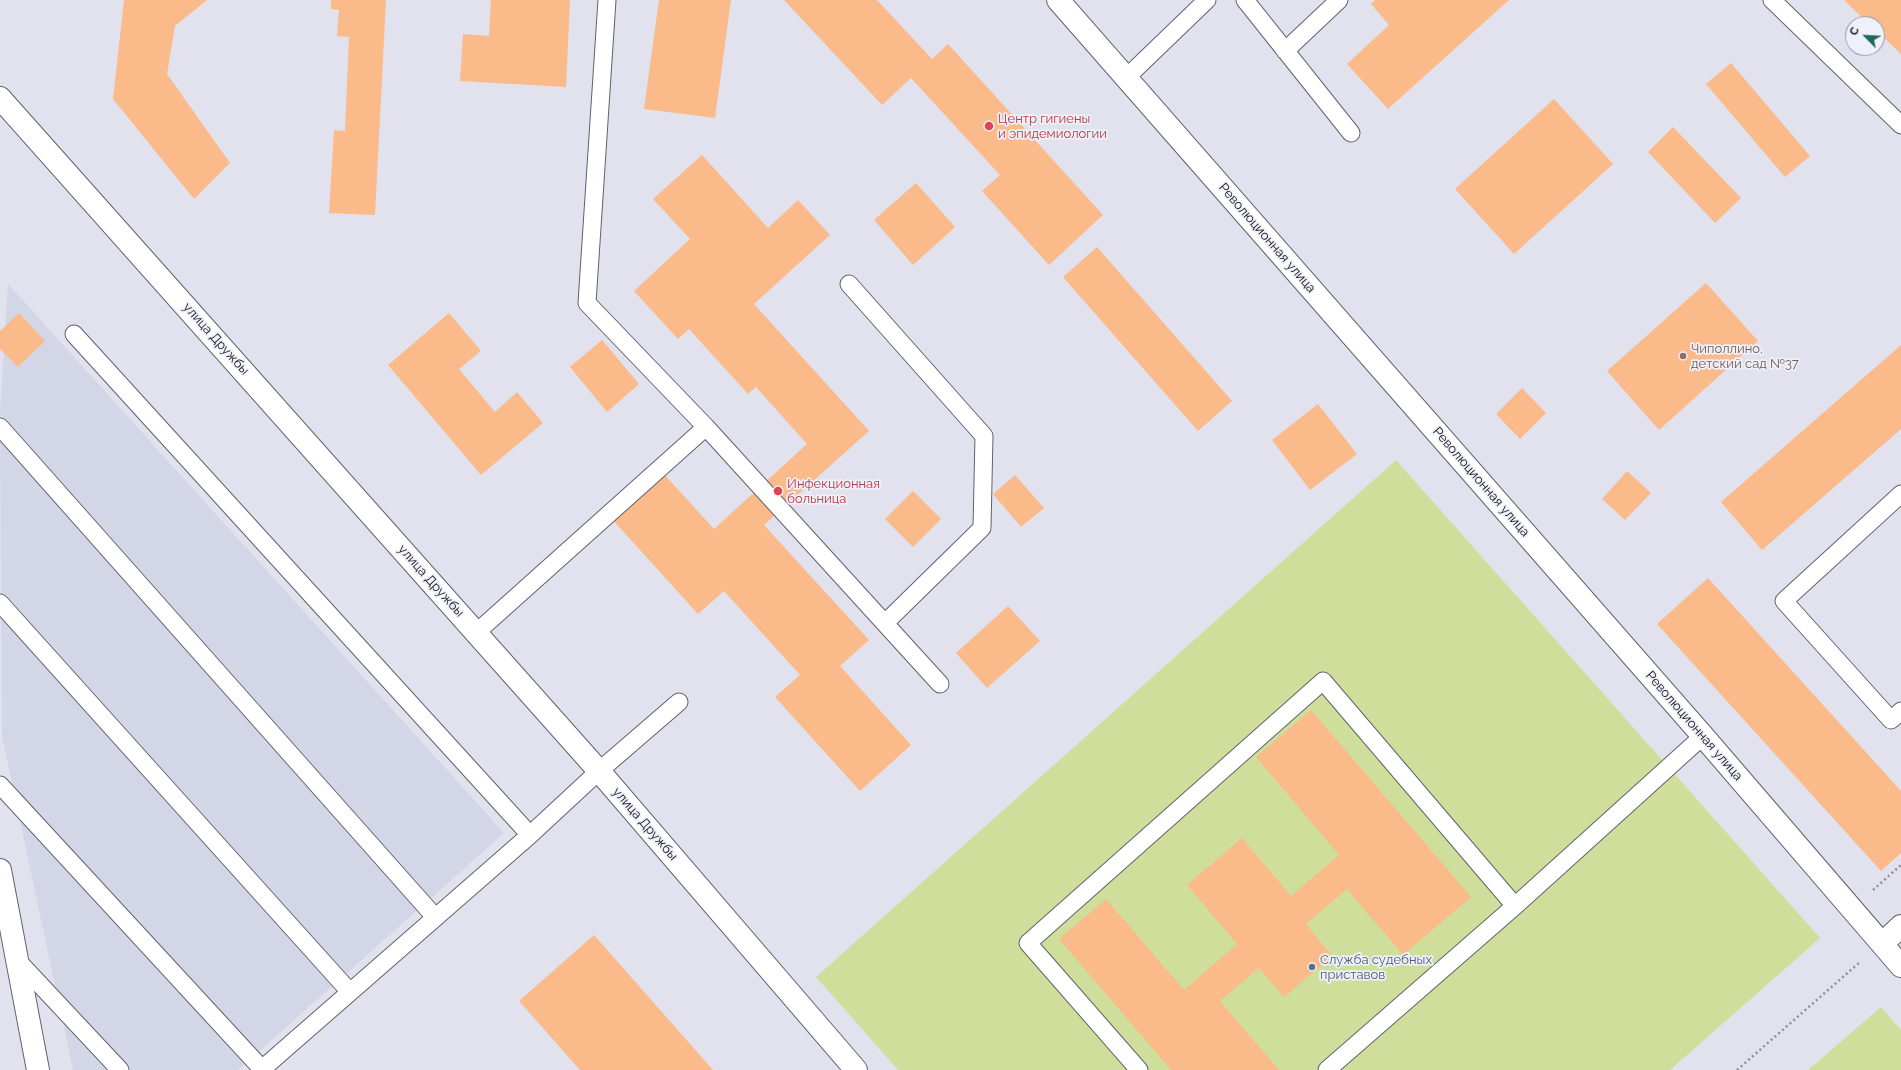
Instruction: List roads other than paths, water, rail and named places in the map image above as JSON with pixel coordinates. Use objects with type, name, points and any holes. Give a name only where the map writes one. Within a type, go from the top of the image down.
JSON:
[{"type":"main road","name":"Революционная улица","points":[[1058,0],[1703,736],[1901,966]]},
{"type":"main road","name":"улица Дружбы","points":[[0,98],[599,770],[856,1070]]},
{"type":"main road","points":[[0,870],[38,1070]]},
{"type":"main road","points":[[1882,944],[1901,926]]},
{"type":"lane","points":[[607,0],[587,303],[706,427],[940,684]]},
{"type":"lane","points":[[1126,78],[1207,0]]},
{"type":"lane","points":[[1245,0],[1351,133]]},
{"type":"lane","points":[[1285,51],[1339,0]]},
{"type":"lane","points":[[1772,0],[1901,125]]},
{"type":"lane","points":[[849,284],[984,436],[982,528],[885,623]]},
{"type":"lane","points":[[74,334],[530,835]]},
{"type":"lane","points":[[0,427],[435,917]]},
{"type":"lane","points":[[477,632],[706,427]]},
{"type":"lane","points":[[1901,494],[1784,601],[1891,720],[1901,711]]},
{"type":"lane","points":[[0,603],[350,992]]},
{"type":"lane","points":[[1139,1070],[1028,943],[1324,681],[1515,906]]},
{"type":"lane","points":[[0,785],[261,1069],[530,835],[599,770],[678,702]]},
{"type":"lane","points":[[1327,1070],[1515,906],[1703,736]]},
{"type":"lane","points":[[17,960],[120,1070]]},
{"type":"place","name":"Центр гигиены и эпидемиологии","points":[[989,126]]},
{"type":"place","name":"Чиполлино, детский сад №37","points":[[1683,356]]},
{"type":"place","name":"Инфекционная больница","points":[[778,491]]},
{"type":"place","name":"Служба судебных приставов","points":[[1312,967]]}]
